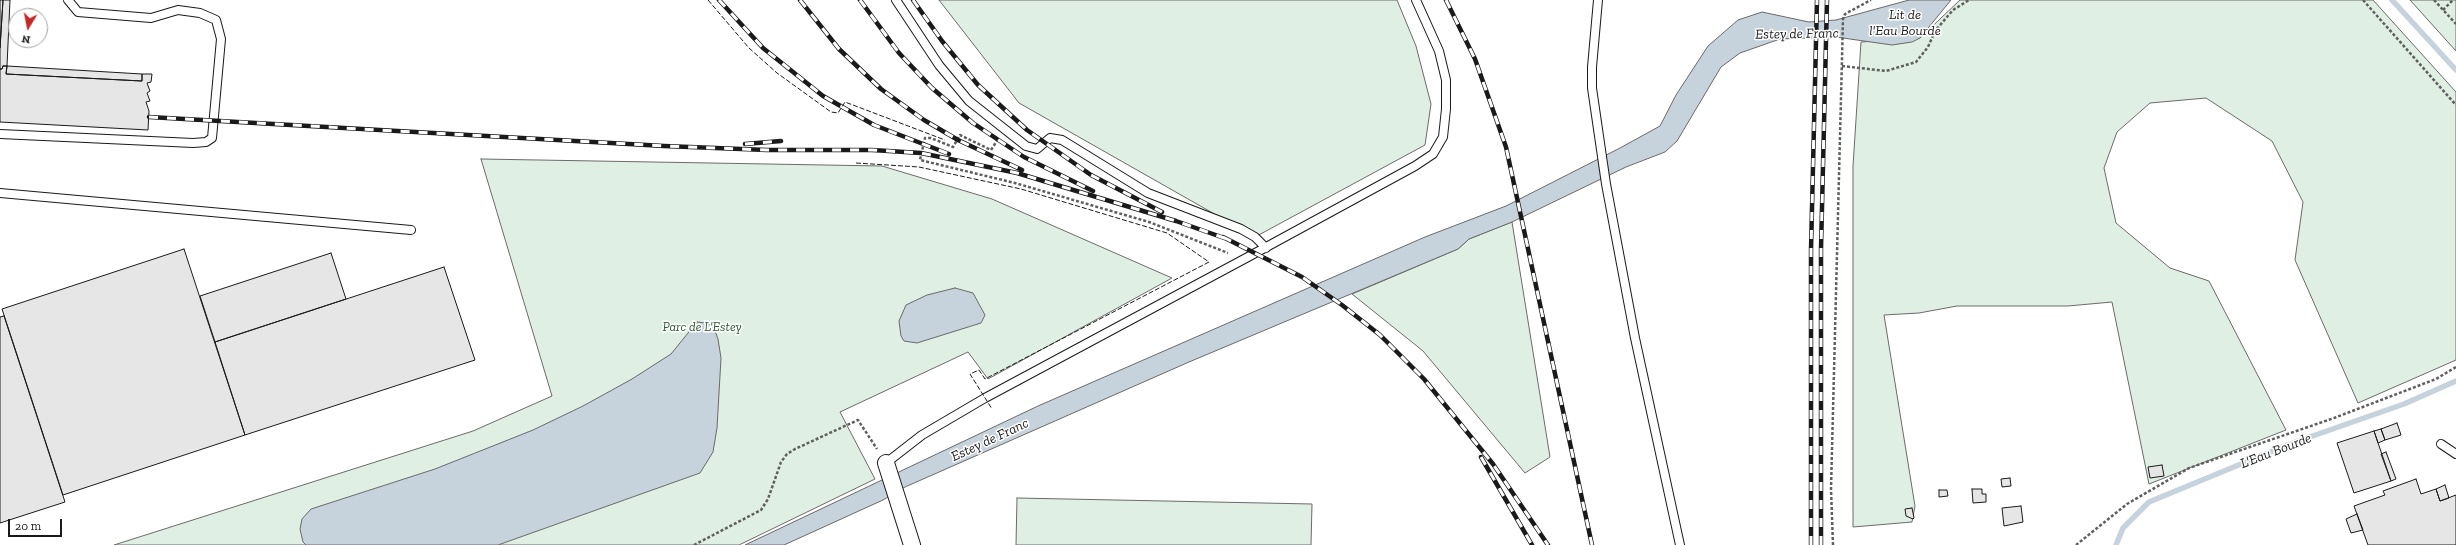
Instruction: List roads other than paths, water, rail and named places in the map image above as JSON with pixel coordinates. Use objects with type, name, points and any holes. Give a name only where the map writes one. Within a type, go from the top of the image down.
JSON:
[{"type":"street","points":[[887,469],[912,545]]},
{"type":"lane","points":[[0,134],[193,144],[206,142],[212,138],[222,40],[216,20],[200,13],[178,10],[151,18],[78,12],[68,0]]},
{"type":"lane","points":[[896,0],[939,65],[964,95],[1004,130],[1032,149],[1041,147],[1050,138],[1062,140],[1148,193],[1241,229],[1255,237],[1266,248]]},
{"type":"lane","points":[[887,469],[922,435],[985,398],[1266,248],[1415,166],[1433,154],[1444,137],[1446,80],[1439,51],[1416,0]]},
{"type":"lane","points":[[1598,0],[1592,67],[1592,88],[1603,169],[1635,338],[1680,545]]},
{"type":"lane","points":[[0,193],[411,230]]},
{"type":"lane","points":[[2441,444],[2456,454]]},
{"type":"water","name":"Lit de l'Eau Bourde","points":[[1909,0],[1951,0],[1920,38],[1912,42],[1892,45],[1836,37],[1780,39],[1740,53],[1721,67],[1677,141],[1665,152],[1626,167],[1512,222],[1469,239],[1458,249],[1189,362],[905,487],[883,500],[784,545],[745,545],[1038,406],[1425,237],[1506,206],[1620,148],[1660,126],[1676,95],[1708,46],[1738,20],[1762,12],[1809,22],[1836,20]]},
{"type":"water","points":[[955,288],[973,293],[985,315],[981,323],[917,343],[904,341],[901,336],[899,321],[906,305],[927,295]]},
{"type":"water","points":[[697,322],[707,323],[714,328],[718,339],[721,358],[717,428],[713,452],[700,473],[498,545],[306,545],[303,542],[300,529],[302,519],[311,509],[435,469],[533,430],[583,406],[632,379],[671,354]]},
{"type":"waterway","points":[[2392,0],[2456,70]]},
{"type":"waterway","name":"L'Eau Bourde","points":[[2116,545],[2123,528],[2149,502],[2287,445],[2404,404],[2456,381]]},
{"type":"railway","points":[[719,0],[763,48],[823,96],[874,125],[949,154]]},
{"type":"railway","points":[[800,0],[839,49],[881,89],[924,120],[958,140],[1022,170]]},
{"type":"railway","points":[[860,0],[899,53],[932,88],[973,123],[1024,157],[1093,191]]},
{"type":"railway","points":[[913,0],[942,41],[978,85],[1027,130],[1091,175],[1162,212]]},
{"type":"railway","points":[[1446,0],[1475,59],[1506,147],[1592,545]]},
{"type":"railway","points":[[1811,545],[1811,250],[1817,0]]},
{"type":"railway","points":[[1821,545],[1821,249],[1827,0]]},
{"type":"railway","points":[[149,117],[664,146],[767,150],[872,150],[921,153],[1017,173],[1176,221],[1227,239]]},
{"type":"railway","points":[[745,144],[781,141]]},
{"type":"railway","points":[[1223,237],[1302,277],[1342,305],[1380,335],[1424,379],[1493,464],[1548,545]]},
{"type":"railway","points":[[1481,457],[1532,545]]},
{"type":"water label","name":"Estey de Franc","points":[[1797,34]]},
{"type":"water label","name":"Estey de Franc","points":[[990,440]]},
{"type":"park label","name":"Parc de L'Estey","points":[[702,327]]}]
